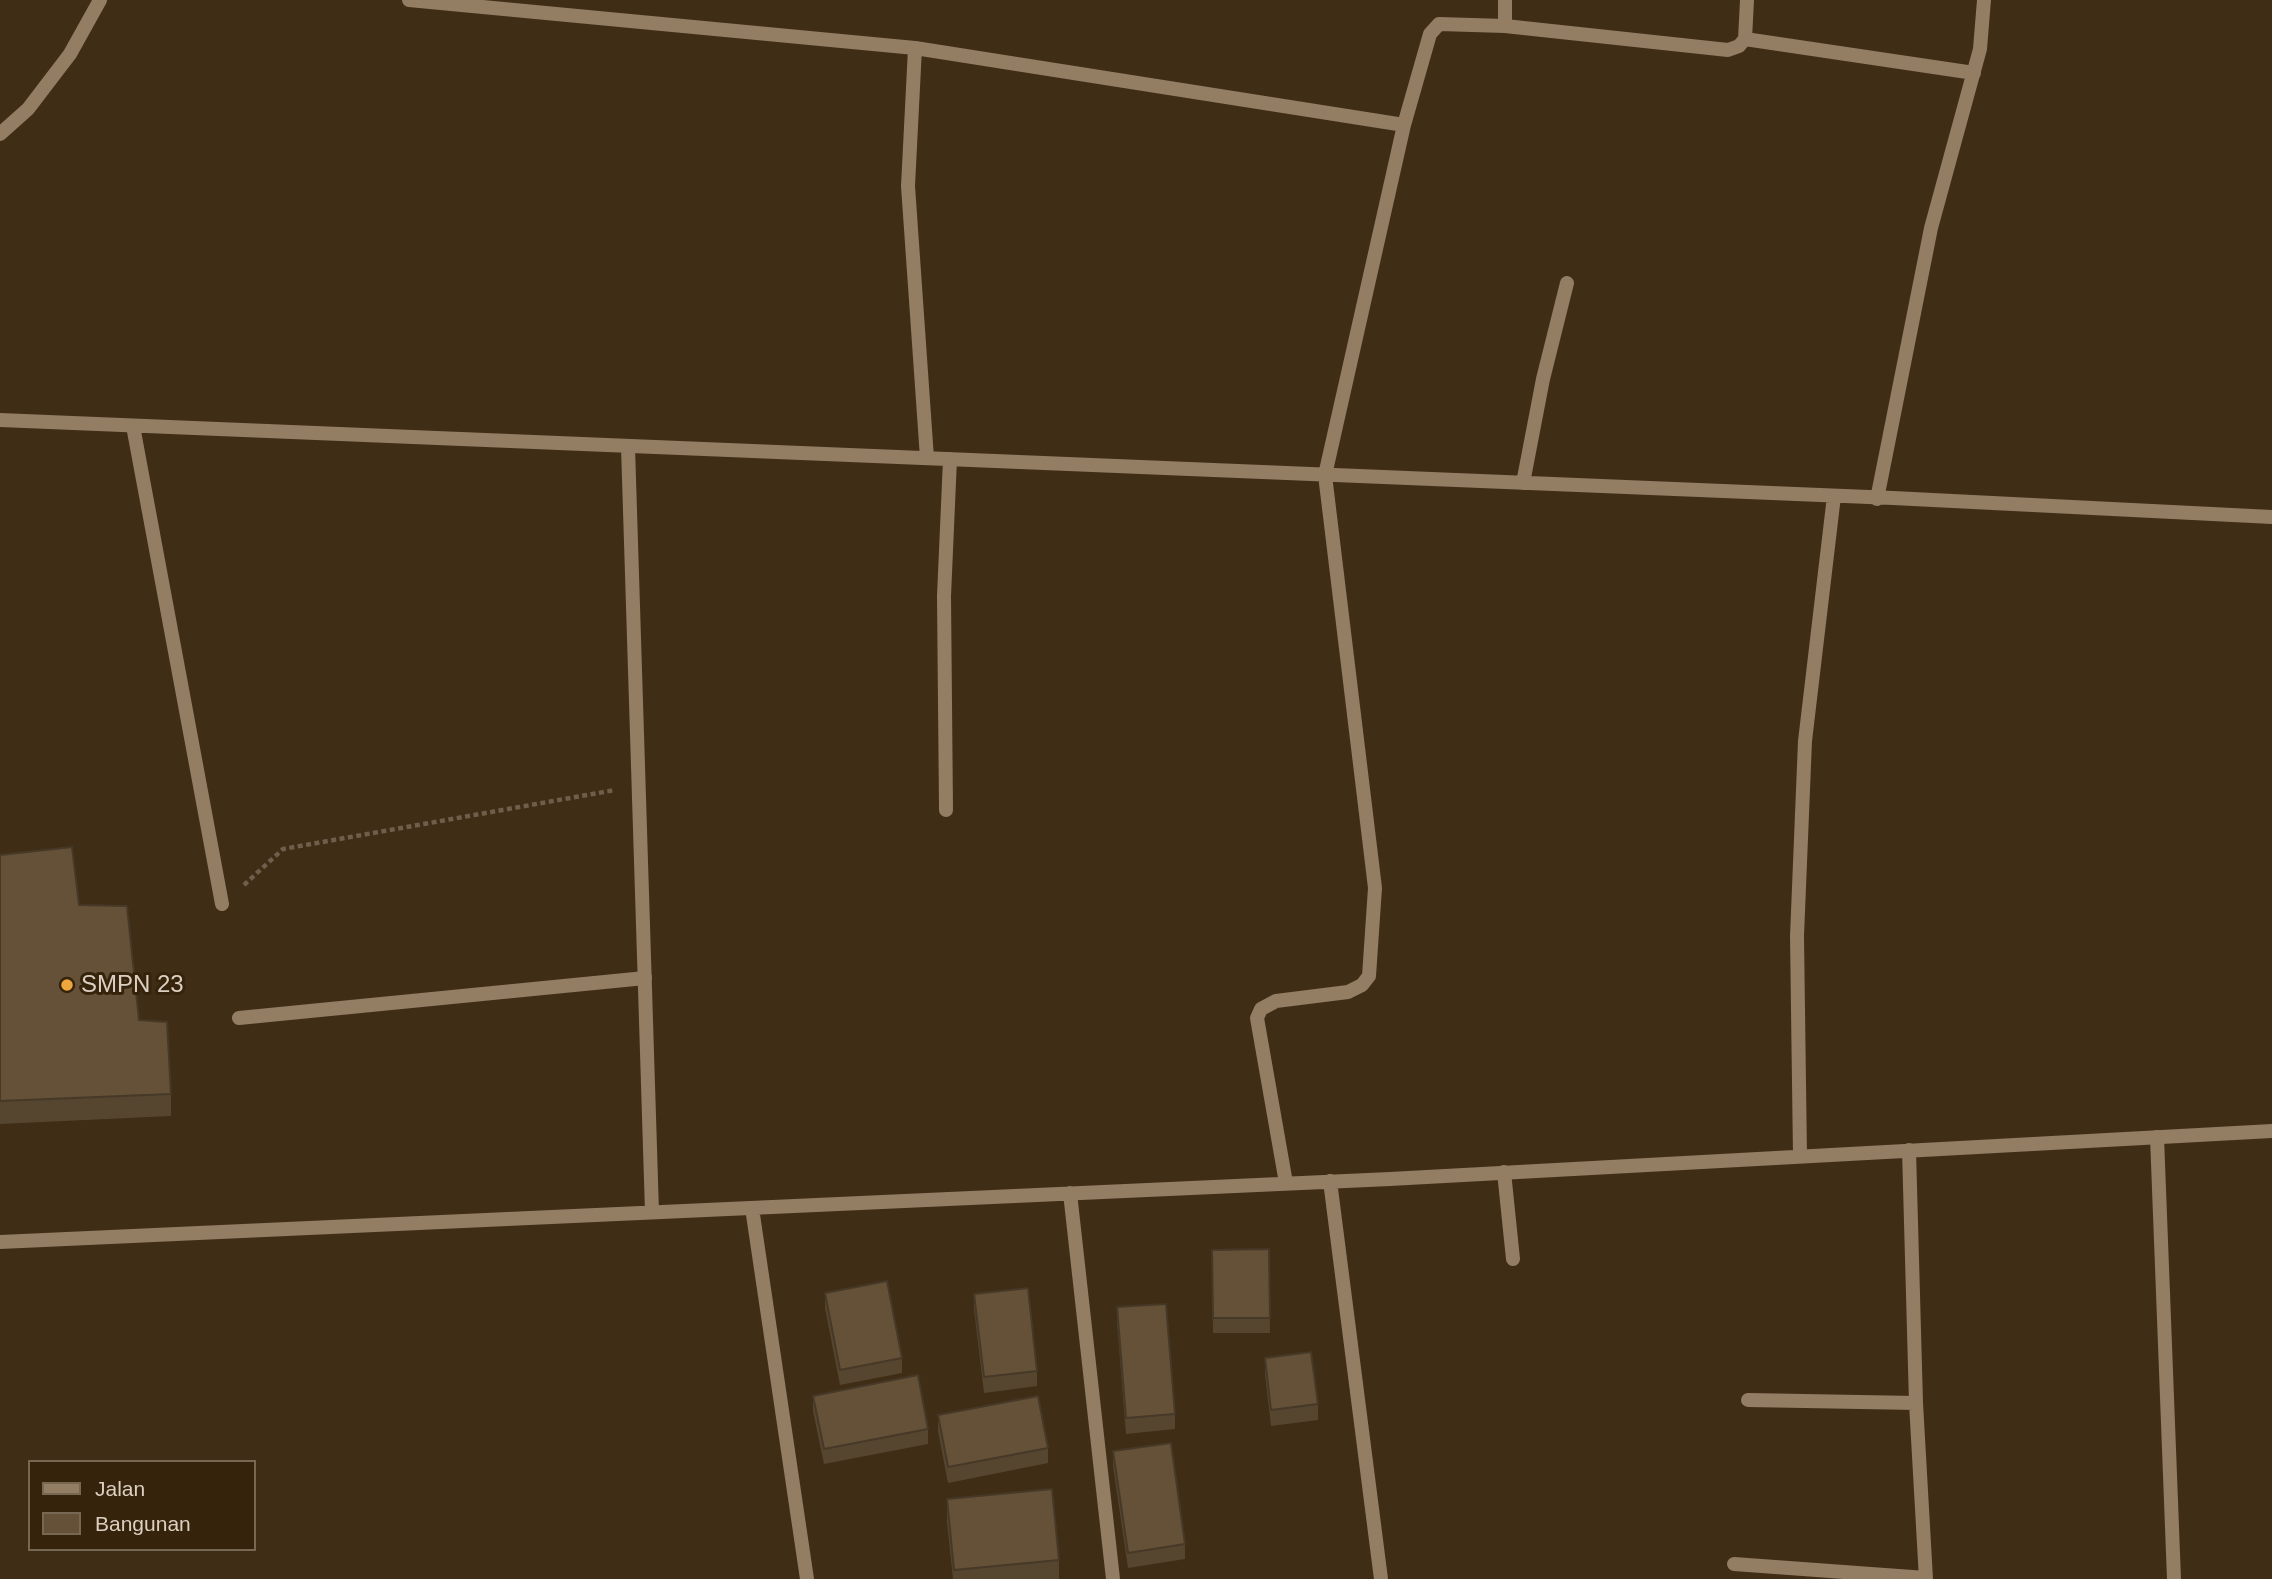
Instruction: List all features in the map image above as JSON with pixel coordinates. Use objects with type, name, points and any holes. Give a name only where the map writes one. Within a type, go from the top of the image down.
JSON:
[{"type":"street","points":[[0,134],[28,109],[70,54],[100,0]]},
{"type":"street","points":[[409,0],[915,48],[1404,125]]},
{"type":"street","points":[[1505,26],[1506,0]]},
{"type":"street","points":[[1286,1183],[1257,1018],[1261,1009],[1276,1001],[1348,992],[1362,985],[1369,976],[1375,888],[1326,480],[1404,125],[1430,34],[1439,24],[1505,26],[1728,50],[1739,46],[1745,39],[1747,0]]},
{"type":"street","points":[[1877,499],[1931,228],[1974,73],[1984,0]]},
{"type":"street","points":[[1745,39],[1974,73]]},
{"type":"street","points":[[915,48],[908,186],[927,458]]},
{"type":"street","points":[[1523,483],[1567,283]]},
{"type":"street","points":[[0,420],[134,433],[627,453],[927,458],[1326,480],[1523,483],[1833,502],[1877,499],[2272,517]]},
{"type":"street","points":[[134,433],[222,905]]},
{"type":"street","points":[[627,453],[652,1212]]},
{"type":"street","points":[[946,810],[944,596],[950,459]]},
{"type":"street","points":[[1800,1156],[1797,936],[1800,838],[1805,741],[1833,502]]},
{"type":"street","points":[[239,1018],[645,978]]},
{"type":"street","points":[[0,1242],[1286,1183],[1331,1188],[1504,1172],[2272,1131]]},
{"type":"street","points":[[2157,1137],[2174,1579]]},
{"type":"street","points":[[1734,1564],[1926,1579],[1916,1403],[1909,1150]]},
{"type":"street","points":[[1504,1172],[1513,1259]]},
{"type":"street","points":[[1331,1188],[1381,1579]]},
{"type":"street","points":[[1070,1193],[1113,1579]]},
{"type":"street","points":[[752,1208],[807,1579]]},
{"type":"street","points":[[1748,1400],[1916,1403]]},
{"type":"path","points":[[222,905],[283,849],[639,786]]},
{"type":"building","name":"SMPN 23","points":[[72,847],[79,905],[127,906],[139,1020],[167,1022],[171,1094],[0,1101],[0,855]]},
{"type":"building","points":[[1269,1249],[1270,1318],[1213,1318],[1212,1250]]},
{"type":"building","points":[[887,1281],[902,1358],[840,1370],[825,1293]]},
{"type":"building","points":[[1028,1288],[1037,1371],[984,1377],[974,1294]]},
{"type":"building","points":[[1166,1304],[1175,1414],[1126,1418],[1117,1307]]},
{"type":"building","points":[[1311,1352],[1318,1404],[1271,1410],[1265,1358]]},
{"type":"building","points":[[918,1375],[928,1429],[824,1449],[813,1396]]},
{"type":"building","points":[[1038,1396],[1048,1448],[948,1467],[938,1415]]},
{"type":"building","points":[[1171,1443],[1185,1544],[1128,1553],[1113,1451]]},
{"type":"building","points":[[1052,1489],[1059,1560],[954,1570],[947,1499]]},
{"type":"place","name":"SMPN 23","points":[[67,985]]}]
